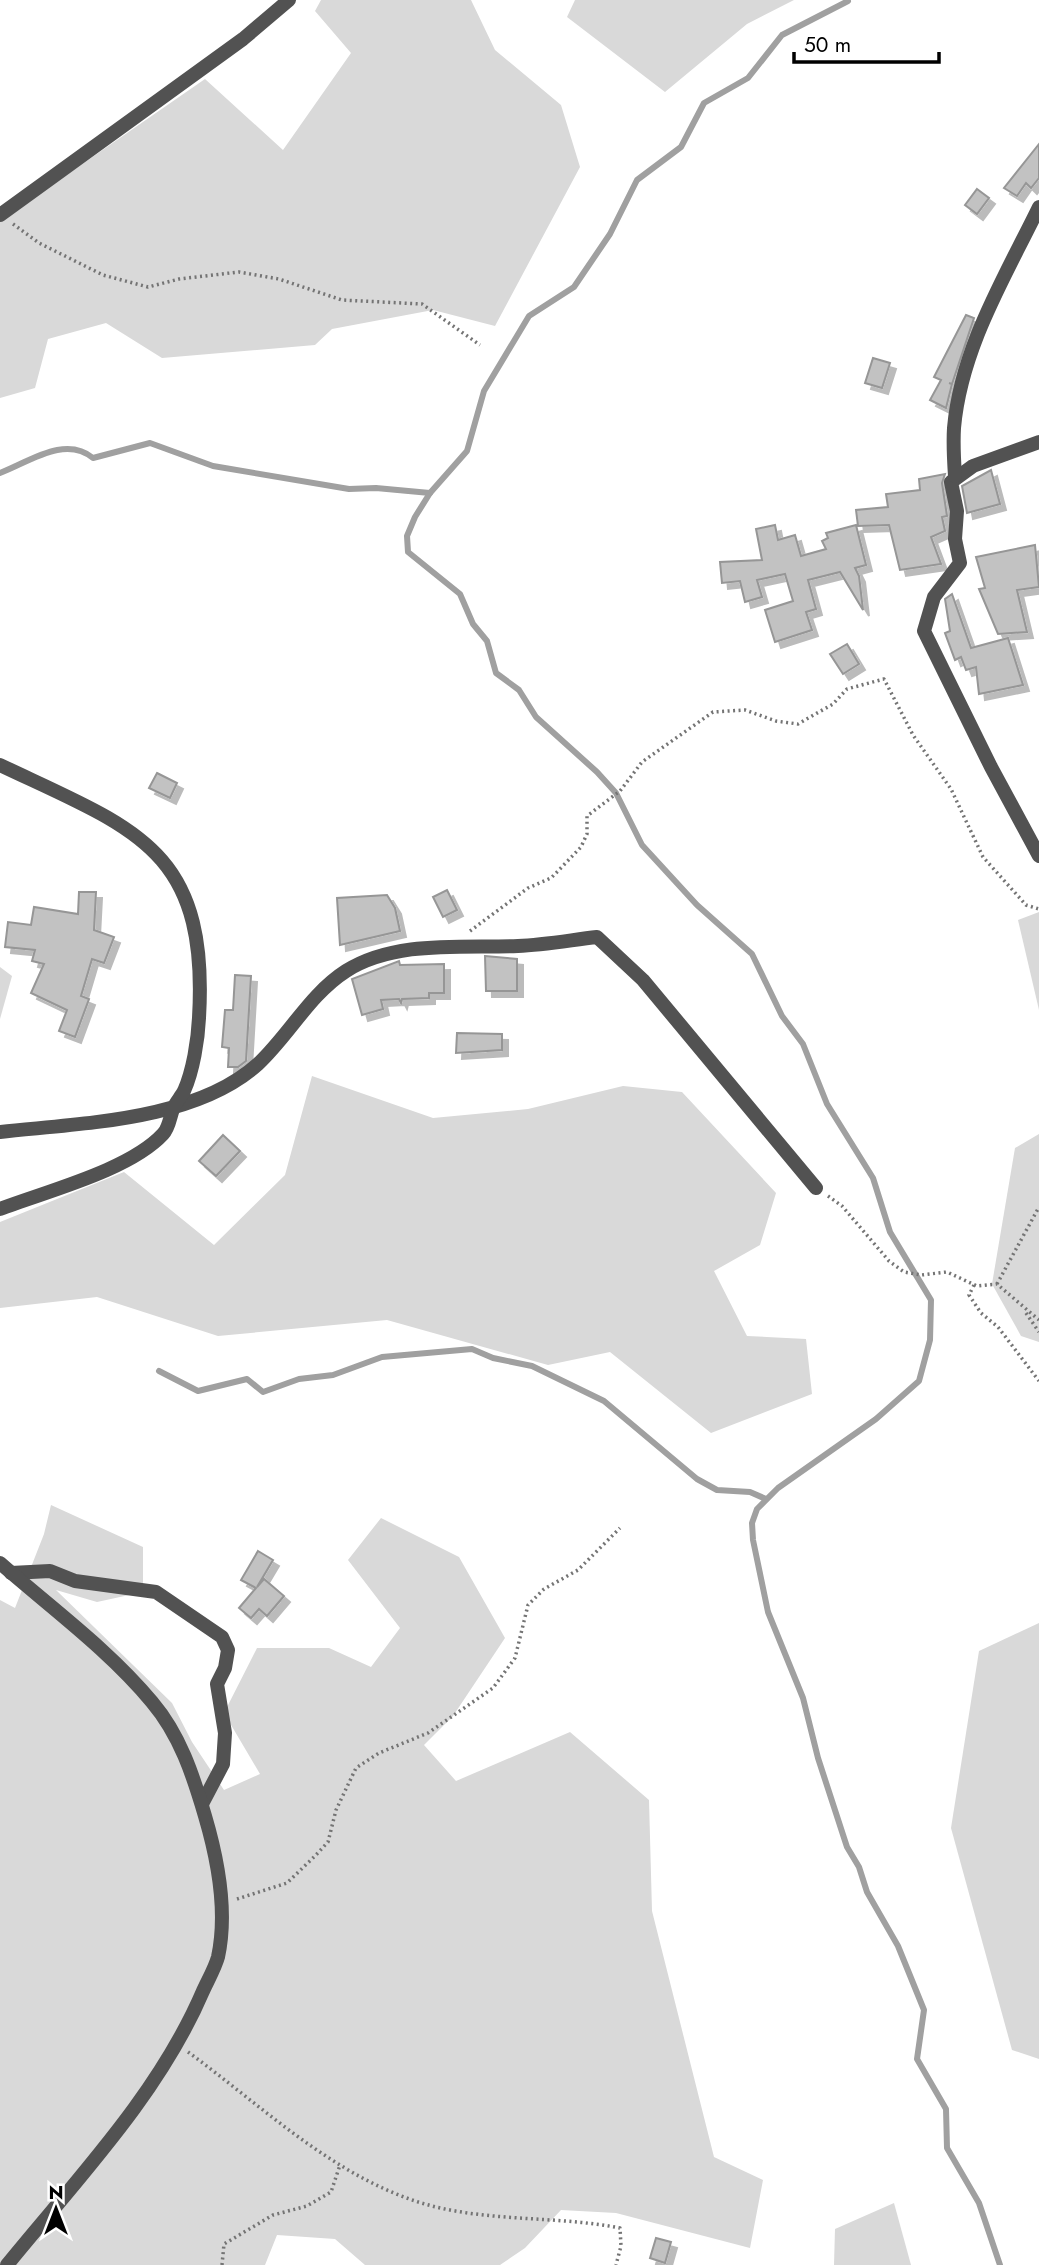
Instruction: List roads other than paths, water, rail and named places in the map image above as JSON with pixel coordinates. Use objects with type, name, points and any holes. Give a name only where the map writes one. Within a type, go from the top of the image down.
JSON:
[{"type":"street","points":[[0,215],[243,39],[289,0]]},
{"type":"street","points":[[955,477],[954,427],[968,364],[993,295],[1039,207]]},
{"type":"street","points":[[1039,442],[973,466],[951,482],[957,511],[955,540],[960,563],[934,597],[924,631],[991,767],[1039,856]]},
{"type":"street","points":[[0,765],[139,836],[179,881],[196,929],[201,985],[193,1057],[185,1090],[173,1107],[165,1132],[123,1163],[0,1209]]},
{"type":"street","points":[[0,1132],[173,1107],[221,1092],[258,1063],[306,1008],[346,971],[393,952],[522,946],[597,937],[643,980],[816,1188]]},
{"type":"street","points":[[6,1568],[50,1571],[75,1581],[156,1592],[222,1636],[228,1650],[225,1668],[217,1684],[225,1733],[223,1764],[202,1804]]},
{"type":"street","points":[[6,1568],[153,1702],[175,1735],[190,1768],[215,1849],[220,1909],[217,1958],[178,2044],[113,2134],[7,2265]]},
{"type":"waterway","points":[[848,1],[782,35],[748,78],[704,103],[681,147],[637,180],[610,234],[574,287],[529,316],[484,391],[467,451],[430,493],[415,517],[407,536],[408,552],[460,594],[473,624],[487,641],[496,673],[519,690],[536,717],[597,772],[616,793],[642,845],[697,905],[752,954],[782,1016],[803,1044],[827,1104],[873,1178],[890,1232],[931,1300],[930,1340],[919,1381],[876,1419],[778,1488],[757,1509],[752,1523],[753,1540],[768,1612],[803,1698],[818,1758],[847,1847],[859,1867],[867,1892],[898,1946],[924,2010],[917,2059],[946,2109],[947,2148],[979,2203],[1000,2265]]},
{"type":"waterway","points":[[0,473],[35,457],[59,450],[71,449],[93,458],[150,443],[213,466],[349,489],[376,488],[430,493]]},
{"type":"waterway","points":[[159,1371],[198,1391],[247,1379],[263,1392],[299,1379],[333,1375],[382,1357],[472,1349],[493,1358],[532,1366],[604,1401],[697,1479],[717,1490],[750,1492],[766,1499]]}]
